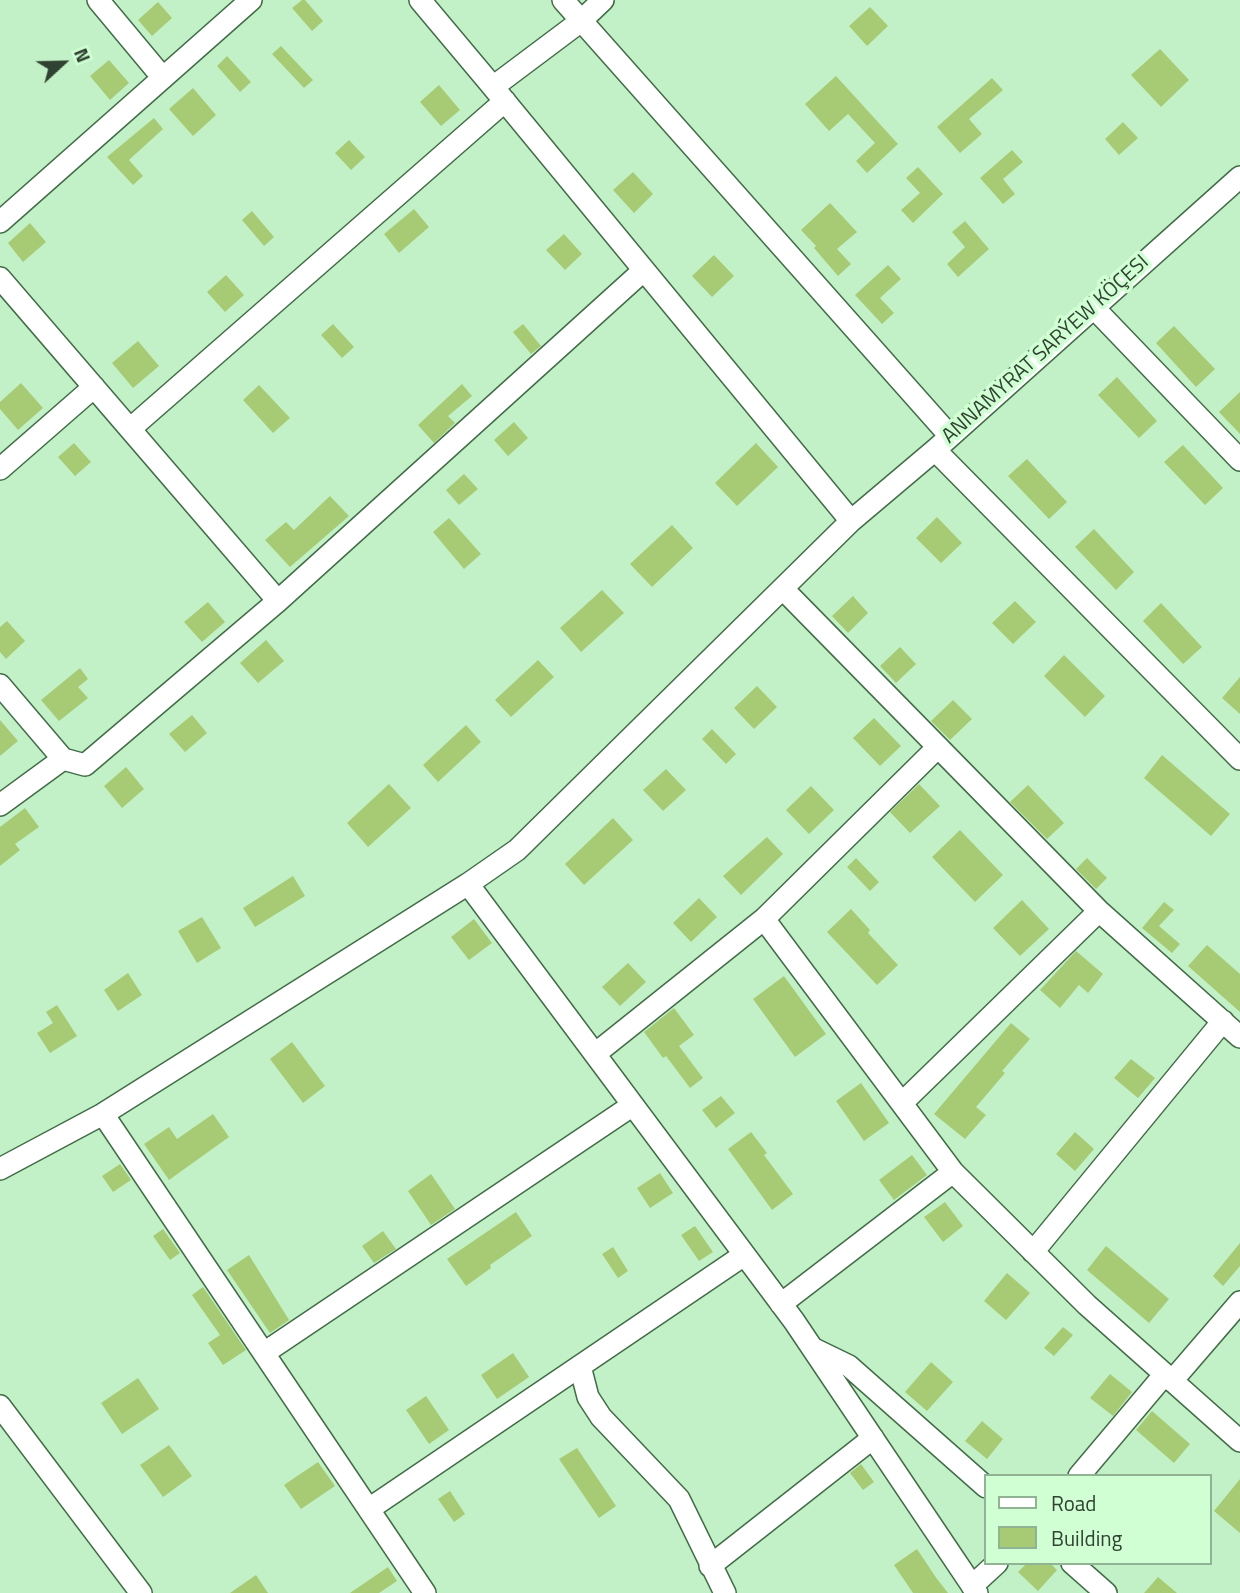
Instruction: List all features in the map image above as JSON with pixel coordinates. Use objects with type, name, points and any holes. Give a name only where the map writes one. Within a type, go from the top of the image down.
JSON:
[{"type":"street","points":[[98,0],[163,78]]},
{"type":"street","points":[[0,222],[251,0]]},
{"type":"street","points":[[420,0],[851,521]]},
{"type":"street","points":[[564,0],[942,443],[1240,759]]},
{"type":"street","points":[[130,429],[603,0]]},
{"type":"street","name":"ANNAMYRAT SARÝEW KÖÇESI","points":[[0,1168],[103,1114],[468,884],[517,850],[851,521],[1240,177]]},
{"type":"street","points":[[0,685],[63,759],[85,765],[278,601],[644,270]]},
{"type":"street","points":[[0,278],[278,601]]},
{"type":"street","points":[[1094,308],[1240,460]]},
{"type":"street","points":[[0,469],[94,387]]},
{"type":"street","points":[[783,589],[1100,911],[1240,1037]]},
{"type":"street","points":[[596,1055],[764,919],[938,747]]},
{"type":"street","points":[[0,805],[63,759]]},
{"type":"street","points":[[468,884],[781,1304],[974,1590],[995,1565]]},
{"type":"street","points":[[902,1103],[1100,911]]},
{"type":"street","points":[[764,919],[953,1172],[1087,1305],[1240,1441]]},
{"type":"street","points":[[1033,1252],[1223,1021]]},
{"type":"street","points":[[264,1353],[633,1105]]},
{"type":"street","points":[[103,1114],[425,1593]]},
{"type":"street","points":[[781,1304],[953,1172]]},
{"type":"street","points":[[369,1510],[744,1255]]},
{"type":"street","points":[[1081,1474],[1240,1301]]},
{"type":"street","points":[[812,1348],[849,1366],[984,1486]]},
{"type":"street","points":[[580,1366],[588,1397],[601,1417],[679,1499],[725,1593]]},
{"type":"street","points":[[0,1406],[141,1593]]},
{"type":"street","points":[[710,1566],[873,1438]]},
{"type":"street","points":[[1074,1565],[1106,1593]]},
{"type":"building","points":[[305,0],[323,21],[312,31],[292,8]]},
{"type":"building","points":[[158,2],[172,18],[152,36],[138,20]]},
{"type":"building","points":[[870,7],[888,26],[867,46],[849,26]]},
{"type":"building","points":[[281,46],[313,80],[304,88],[272,54]]},
{"type":"building","points":[[1160,49],[1189,80],[1161,107],[1131,75]]},
{"type":"building","points":[[227,56],[251,82],[240,92],[217,66]]},
{"type":"building","points":[[109,60],[129,83],[110,100],[90,76]]},
{"type":"building","points":[[836,76],[898,144],[867,173],[856,161],[875,143],[848,114],[829,131],[805,104]]},
{"type":"building","points":[[992,78],[1003,90],[969,119],[982,134],[960,153],[937,127]]},
{"type":"building","points":[[439,85],[460,110],[441,126],[420,102]]},
{"type":"building","points":[[193,88],[216,115],[193,136],[169,109]]},
{"type":"building","points":[[154,118],[163,129],[129,160],[143,176],[133,185],[107,157]]},
{"type":"building","points":[[1123,122],[1138,138],[1119,155],[1105,139]]},
{"type":"building","points":[[349,140],[365,157],[351,170],[335,153]]},
{"type":"building","points":[[1012,150],[1023,162],[1003,179],[1015,194],[1003,204],[980,178]]},
{"type":"building","points":[[918,167],[943,194],[913,223],[901,210],[920,193],[906,178]]},
{"type":"building","points":[[633,172],[653,194],[634,213],[613,190]]},
{"type":"building","points":[[830,203],[857,232],[837,249],[851,264],[838,276],[801,230]]},
{"type":"building","points":[[414,209],[429,227],[399,253],[384,234]]},
{"type":"building","points":[[252,211],[274,237],[264,246],[242,220]]},
{"type":"building","points":[[965,221],[989,249],[958,277],[947,264],[965,247],[952,232]]},
{"type":"building","points":[[30,223],[46,242],[23,262],[8,243]]},
{"type":"building","points":[[564,234],[582,254],[565,270],[546,250]]},
{"type":"building","points":[[714,255],[734,276],[712,297],[692,276]]},
{"type":"building","points":[[888,265],[901,279],[880,298],[894,313],[882,324],[855,295]]},
{"type":"building","points":[[226,275],[244,295],[225,312],[207,292]]},
{"type":"building","points":[[333,324],[354,347],[342,358],[321,335]]},
{"type":"building","points":[[523,324],[541,346],[531,354],[513,332]]},
{"type":"building","points":[[1174,326],[1215,369],[1196,387],[1156,343]]},
{"type":"building","points":[[138,341],[159,366],[133,388],[112,363]]},
{"type":"building","points":[[1117,377],[1157,421],[1139,438],[1098,395]]},
{"type":"building","points":[[21,383],[43,408],[18,430],[0,409],[0,402]]},
{"type":"building","points":[[462,384],[472,396],[448,416],[455,423],[434,443],[418,425]]},
{"type":"building","points":[[259,385],[290,418],[273,433],[243,400]]},
{"type":"building","points":[[1240,392],[1240,434],[1219,412]]},
{"type":"building","points":[[514,422],[528,438],[508,456],[494,440]]},
{"type":"building","points":[[74,443],[91,462],[75,476],[58,457]]},
{"type":"building","points":[[756,443],[778,467],[737,506],[715,483]]},
{"type":"building","points":[[1183,445],[1223,488],[1205,505],[1164,462]]},
{"type":"building","points":[[1027,459],[1067,502],[1049,519],[1008,476]]},
{"type":"building","points":[[464,474],[478,489],[459,505],[446,490]]},
{"type":"building","points":[[330,496],[349,516],[290,567],[265,540],[286,522],[294,530]]},
{"type":"building","points":[[937,517],[962,543],[941,563],[916,538]]},
{"type":"building","points":[[449,518],[481,554],[464,569],[433,532]]},
{"type":"building","points":[[672,525],[693,548],[652,587],[630,564]]},
{"type":"building","points":[[1094,529],[1134,572],[1116,590],[1075,547]]},
{"type":"building","points":[[602,590],[624,613],[581,652],[560,628]]},
{"type":"building","points":[[853,596],[868,613],[848,633],[832,616]]},
{"type":"building","points":[[1015,601],[1036,622],[1013,644],[992,623]]},
{"type":"building","points":[[208,602],[225,622],[202,642],[184,622]]},
{"type":"building","points":[[1161,603],[1202,647],[1183,664],[1143,621]]},
{"type":"building","points":[[7,621],[25,641],[6,659],[0,652],[0,627]]},
{"type":"building","points":[[266,640],[284,661],[258,683],[240,663]]},
{"type":"building","points":[[900,647],[916,664],[896,683],[880,666]]},
{"type":"building","points":[[1064,655],[1105,696],[1085,717],[1044,676]]},
{"type":"building","points":[[538,660],[554,677],[511,717],[495,700]]},
{"type":"building","points":[[80,668],[88,679],[78,687],[88,698],[59,721],[41,700]]},
{"type":"building","points":[[1240,677],[1240,714],[1222,698]]},
{"type":"building","points":[[757,686],[777,707],[754,729],[734,708]]},
{"type":"building","points":[[953,700],[972,719],[950,740],[931,721]]},
{"type":"building","points":[[192,715],[207,733],[185,752],[169,734]]},
{"type":"building","points":[[874,718],[901,746],[880,766],[853,738]]},
{"type":"building","points":[[0,720],[18,741],[0,756]]},
{"type":"building","points":[[466,725],[481,742],[438,782],[423,765]]},
{"type":"building","points":[[712,729],[736,754],[726,764],[702,739]]},
{"type":"building","points":[[1162,755],[1230,814],[1211,836],[1144,778]]},
{"type":"building","points":[[126,767],[144,789],[122,808],[104,786]]},
{"type":"building","points":[[666,769],[686,790],[663,811],[643,790]]},
{"type":"building","points":[[389,784],[411,808],[368,847],[347,823]]},
{"type":"building","points":[[919,784],[940,806],[910,833],[890,812]]},
{"type":"building","points":[[1028,785],[1064,823],[1047,839],[1010,802]]},
{"type":"building","points":[[811,786],[834,810],[809,834],[786,810]]},
{"type":"building","points":[[25,808],[39,827],[15,844],[20,850],[0,866],[0,827]]},
{"type":"building","points":[[613,818],[633,840],[584,885],[565,864]]},
{"type":"building","points":[[960,830],[1003,875],[975,902],[932,857]]},
{"type":"building","points":[[767,837],[783,854],[741,895],[723,876]]},
{"type":"building","points":[[856,858],[879,882],[870,891],[847,867]]},
{"type":"building","points":[[1087,858],[1107,878],[1096,889],[1076,869]]},
{"type":"building","points":[[293,876],[305,896],[255,927],[243,908]]},
{"type":"building","points":[[699,898],[717,917],[691,942],[673,923]]},
{"type":"building","points":[[1022,900],[1049,929],[1020,956],[993,928]]},
{"type":"building","points":[[1164,902],[1174,910],[1159,926],[1180,944],[1172,953],[1142,928]]},
{"type":"building","points":[[851,909],[870,930],[868,933],[898,965],[877,985],[827,932]]},
{"type":"building","points":[[202,917],[221,948],[197,963],[178,931]]},
{"type":"building","points":[[474,919],[492,943],[469,960],[451,937]]},
{"type":"building","points":[[1207,945],[1240,974],[1240,1012],[1188,966]]},
{"type":"building","points":[[1076,951],[1103,974],[1088,993],[1079,985],[1060,1008],[1040,990]]},
{"type":"building","points":[[628,963],[646,982],[620,1006],[602,987]]},
{"type":"building","points":[[128,973],[142,995],[118,1011],[104,990]]},
{"type":"building","points":[[784,976],[826,1034],[795,1057],[753,999]]},
{"type":"building","points":[[57,1005],[77,1036],[50,1053],[37,1033],[53,1023],[46,1012]]},
{"type":"building","points":[[674,1008],[694,1035],[679,1046],[703,1078],[690,1088],[644,1032]]},
{"type":"building","points":[[1011,1023],[1030,1039],[976,1107],[986,1115],[965,1139],[934,1114]]},
{"type":"building","points":[[292,1042],[325,1086],[303,1103],[270,1059]]},
{"type":"building","points":[[1131,1059],[1155,1078],[1138,1098],[1114,1078]]},
{"type":"building","points":[[861,1083],[889,1123],[864,1141],[836,1101]]},
{"type":"building","points":[[721,1096],[735,1113],[716,1128],[702,1110]]},
{"type":"building","points":[[213,1114],[229,1137],[169,1180],[144,1144],[169,1127],[177,1139]]},
{"type":"building","points":[[751,1132],[767,1153],[764,1155],[793,1194],[772,1210],[728,1149]]},
{"type":"building","points":[[1075,1132],[1094,1149],[1075,1171],[1056,1154]]},
{"type":"building","points":[[912,1155],[927,1175],[894,1200],[879,1180]]},
{"type":"building","points":[[120,1164],[131,1180],[113,1192],[102,1176]]},
{"type":"building","points":[[660,1173],[673,1193],[650,1208],[637,1188]]},
{"type":"building","points":[[431,1174],[455,1209],[431,1225],[408,1191]]},
{"type":"building","points":[[945,1202],[963,1226],[943,1242],[924,1217]]},
{"type":"building","points":[[516,1212],[532,1236],[490,1265],[491,1268],[466,1286],[447,1259]]},
{"type":"building","points":[[695,1226],[713,1252],[699,1261],[681,1235]]},
{"type":"building","points":[[163,1229],[180,1253],[170,1260],[153,1236]]},
{"type":"building","points":[[383,1231],[396,1249],[374,1263],[362,1246]]},
{"type":"building","points":[[1240,1243],[1240,1266],[1223,1286],[1213,1276]]},
{"type":"building","points":[[1106,1246],[1169,1299],[1149,1323],[1087,1270]]},
{"type":"building","points":[[613,1247],[628,1271],[618,1278],[602,1254]]},
{"type":"building","points":[[249,1255],[289,1320],[270,1333],[227,1270]]},
{"type":"building","points":[[1007,1273],[1030,1293],[1006,1320],[984,1301]]},
{"type":"building","points":[[203,1287],[246,1350],[223,1365],[208,1343],[220,1335],[192,1295]]},
{"type":"building","points":[[1063,1327],[1073,1335],[1054,1356],[1044,1348]]},
{"type":"building","points":[[513,1353],[529,1377],[497,1399],[481,1375]]},
{"type":"building","points":[[931,1362],[953,1382],[927,1411],[905,1392]]},
{"type":"building","points":[[1110,1374],[1132,1392],[1113,1416],[1090,1398]]},
{"type":"building","points":[[138,1378],[159,1409],[122,1434],[101,1403]]},
{"type":"building","points":[[426,1396],[449,1430],[429,1444],[406,1410]]},
{"type":"building","points":[[1152,1411],[1190,1444],[1174,1463],[1136,1430]]},
{"type":"building","points":[[982,1421],[1003,1439],[987,1459],[965,1441]]},
{"type":"building","points":[[169,1445],[192,1476],[163,1497],[140,1465]]},
{"type":"building","points":[[577,1448],[616,1506],[599,1518],[559,1459]]},
{"type":"building","points":[[318,1462],[335,1486],[301,1509],[284,1485]]},
{"type":"building","points":[[861,1464],[874,1482],[863,1490],[850,1473]]},
{"type":"building","points":[[1240,1479],[1240,1533],[1214,1511]]},
{"type":"building","points":[[450,1491],[465,1514],[454,1522],[438,1499]]},
{"type":"building","points":[[917,1549],[948,1593],[913,1593],[894,1565]]},
{"type":"building","points":[[1025,1565],[1052,1565],[1057,1570],[1038,1591],[1018,1572]]},
{"type":"building","points":[[388,1567],[397,1581],[379,1593],[350,1593]]},
{"type":"building","points":[[256,1575],[268,1593],[230,1593]]},
{"type":"building","points":[[1158,1577],[1177,1593],[1144,1593]]}]
